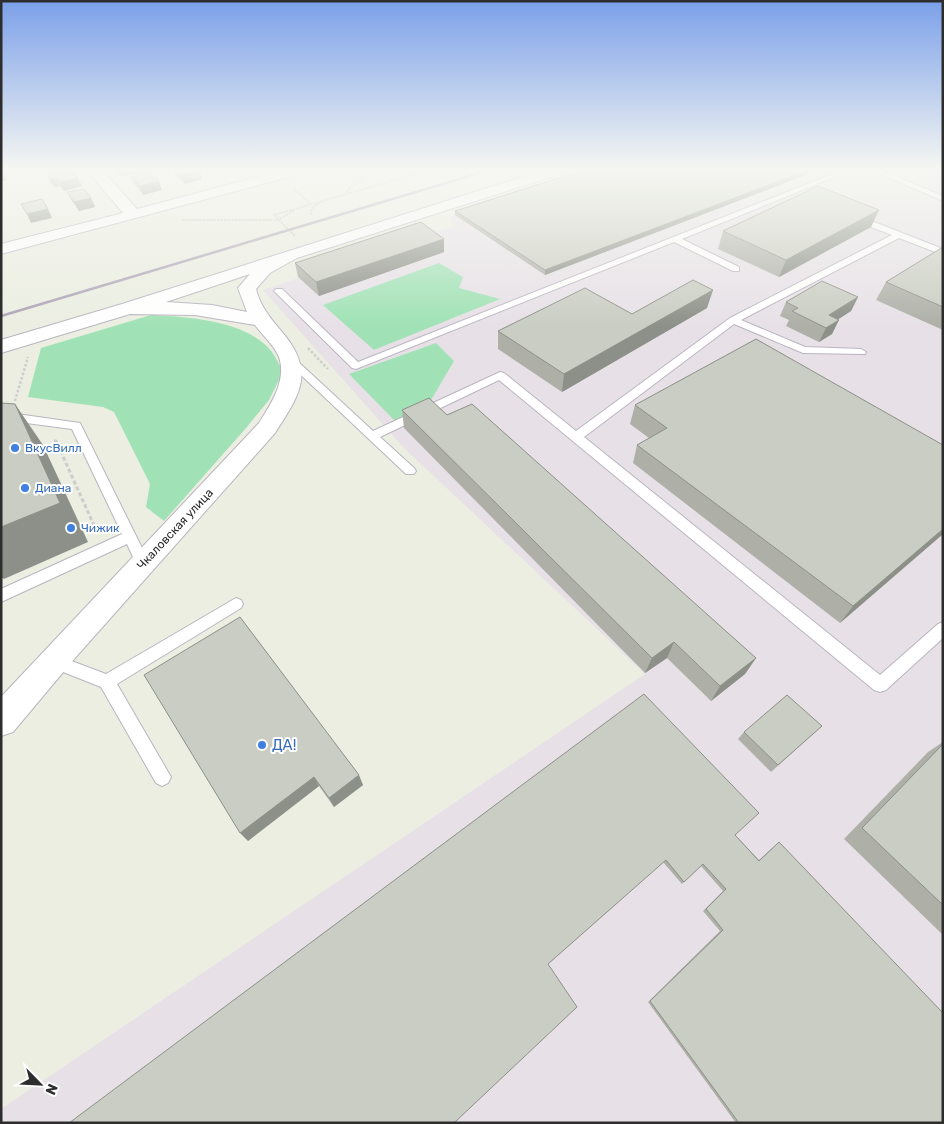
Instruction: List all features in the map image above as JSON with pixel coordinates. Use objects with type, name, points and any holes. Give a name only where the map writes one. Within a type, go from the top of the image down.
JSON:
[{"type":"main road","points":[[1,249],[109,221]]},
{"type":"main road","points":[[1,348],[395,221]]},
{"type":"main road","points":[[292,254],[264,269],[247,289],[242,299],[231,305],[205,310],[192,305],[188,300],[187,294],[206,283],[228,281],[247,289],[261,320],[284,348],[297,352]]},
{"type":"main road","points":[[129,308],[164,306],[205,310],[261,320]]},
{"type":"main road","name":"Чкаловская улица","points":[[1,721],[53,661],[268,428],[285,399],[292,378],[297,352]]},
{"type":"lane","points":[[279,291],[356,366],[722,221]]},
{"type":"lane","points":[[864,221],[943,252]]},
{"type":"lane","points":[[576,437],[733,320],[898,234]]},
{"type":"lane","points":[[675,239],[736,269]]},
{"type":"lane","points":[[733,320],[803,350],[861,352]]},
{"type":"lane","points":[[297,352],[372,436],[410,471]]},
{"type":"lane","points":[[372,436],[500,375],[880,684],[943,628]]},
{"type":"lane","points":[[5,419],[76,426],[143,564]]},
{"type":"lane","points":[[1,596],[129,537]]},
{"type":"lane","points":[[107,682],[236,604]]},
{"type":"lane","points":[[53,661],[107,682],[162,777]]},
{"type":"path","points":[[279,221],[290,232]]},
{"type":"path","points":[[297,352],[331,373]]},
{"type":"path","points":[[5,419],[29,353]]},
{"type":"path","points":[[47,440],[56,442],[104,549]]},
{"type":"shaded area","points":[[451,221],[943,221],[943,1123],[1,1123],[1,1109],[645,674],[405,449],[263,290],[454,226]]},
{"type":"green space","points":[[439,263],[463,277],[459,288],[500,299],[374,350],[323,305]]},
{"type":"green space","points":[[151,315],[216,322],[248,333],[261,341],[272,352],[283,372],[269,400],[164,521],[146,507],[150,484],[114,412],[103,407],[28,397],[41,348]]},
{"type":"green space","points":[[436,343],[454,361],[427,407],[395,421],[349,374]]},
{"type":"building","points":[[471,221],[673,221],[545,270]]},
{"type":"building","points":[[743,221],[858,221],[786,260],[723,231]]},
{"type":"building","points":[[421,222],[444,239],[316,282],[295,263]]},
{"type":"building","points":[[943,247],[943,307],[886,282]]},
{"type":"building","points":[[693,280],[713,290],[564,374],[498,331],[585,288],[632,314]]},
{"type":"building","points":[[822,281],[858,297],[829,315],[839,320],[826,328],[792,311],[798,308],[786,302]]},
{"type":"building","points":[[756,339],[943,445],[943,529],[853,606],[637,445],[667,428],[635,405]]},
{"type":"building","points":[[429,398],[447,415],[472,404],[756,658],[720,686],[674,642],[652,658],[402,410]]},
{"type":"building","points":[[1,403],[15,404],[60,503],[1,527]]},
{"type":"building","name":"ДА!","points":[[240,617],[359,775],[329,798],[314,777],[240,833],[144,675]]},
{"type":"building","points":[[644,694],[759,813],[735,835],[759,861],[779,842],[943,1013],[943,1123],[739,1123],[650,1001],[723,930],[706,909],[726,889],[703,864],[684,882],[666,860],[548,964],[577,1007],[454,1123],[69,1123]]},
{"type":"building","points":[[787,695],[822,726],[778,765],[744,732]]},
{"type":"building","points":[[943,744],[943,905],[862,828]]},
{"type":"railway","points":[[1,316],[317,221]]},
{"type":"place","name":"ВкусВилл","points":[[15,448]]},
{"type":"place","name":"Диана","points":[[25,488]]},
{"type":"place","name":"Чижик","points":[[71,528]]},
{"type":"place","name":"ДА!","points":[[262,745]]}]
